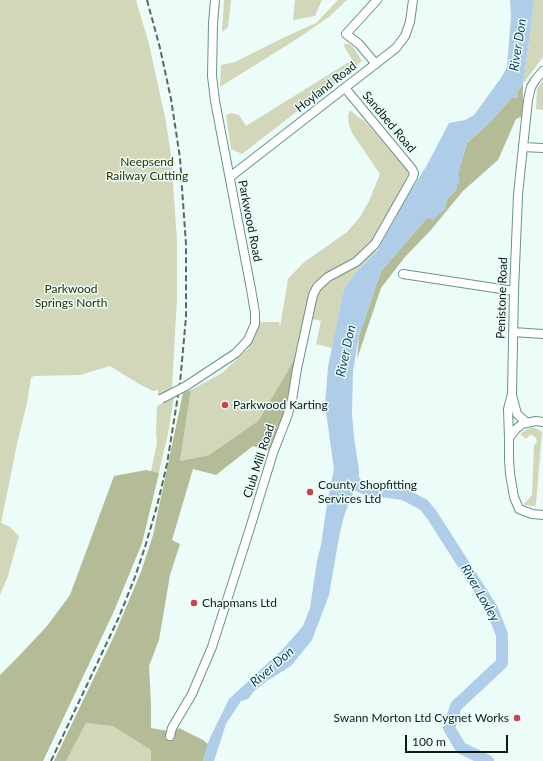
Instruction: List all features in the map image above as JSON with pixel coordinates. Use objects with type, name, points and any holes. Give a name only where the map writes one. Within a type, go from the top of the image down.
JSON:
[{"type":"street","name":"Parkwood Road","points":[[161,399],[186,386],[236,353],[248,340],[255,324],[255,313],[251,289],[215,101],[212,76],[215,0]]},
{"type":"street","points":[[376,64],[359,44],[346,34],[377,0]]},
{"type":"street","name":"Hoyland Road","points":[[230,177],[396,48],[405,36],[410,22],[413,0]]},
{"type":"street","name":"Penistone Road","points":[[540,515],[525,512],[519,509],[512,491],[509,459],[510,438],[508,409],[512,394],[518,195],[528,100],[531,87],[543,71]]},
{"type":"street","name":"Sandbed Road","points":[[345,88],[414,173]]},
{"type":"street","points":[[523,147],[543,148]]},
{"type":"street","name":"Club Mill Road","points":[[170,736],[172,728],[192,694],[212,647],[273,454],[292,400],[313,295],[317,287],[328,277],[356,262],[375,244],[414,177],[414,173]]},
{"type":"street","points":[[403,274],[514,291]]},
{"type":"street","points":[[513,332],[543,334]]},
{"type":"street","points":[[512,394],[517,414],[526,422]]},
{"type":"street","points":[[510,438],[520,425],[526,422],[543,422]]},
{"type":"green space","points":[[0,0],[136,0],[149,44],[166,122],[171,155],[177,240],[177,297],[172,388],[158,396],[158,390],[153,391],[139,384],[110,366],[80,375],[34,376],[31,378],[1,523],[10,527],[19,536],[8,576],[0,595]]},
{"type":"green space","points":[[224,0],[231,0],[228,27],[222,32]]},
{"type":"green space","points":[[295,0],[322,0],[315,16],[293,20]]},
{"type":"green space","points":[[338,0],[347,0],[330,16],[300,37],[220,87],[221,65],[235,62],[316,23]]},
{"type":"green space","points":[[534,0],[543,0],[543,57],[523,84],[530,36]]},
{"type":"green space","points":[[343,44],[349,44],[353,47],[362,61],[242,154],[231,149],[226,115],[231,113],[239,115],[246,126],[352,60]]},
{"type":"green space","points":[[543,80],[543,110],[536,109],[537,89]]},
{"type":"green space","points":[[523,84],[523,116],[516,119],[498,160],[463,191],[430,231],[405,257],[381,288],[357,359],[359,336],[381,271],[427,218],[445,209],[447,199],[456,190],[458,173],[467,143],[489,123]]},
{"type":"green space","points":[[350,110],[359,118],[364,120],[408,171],[409,179],[371,243],[377,251],[356,272],[344,288],[332,348],[316,344],[321,321],[304,317],[296,357],[258,421],[209,455],[180,461],[191,390],[222,373],[248,349],[259,322],[279,322],[280,327],[288,279],[303,263],[347,232],[360,217],[369,201],[380,174],[352,133],[348,116]]},
{"type":"green space","points":[[296,357],[283,418],[270,452],[253,446],[216,475],[193,469],[172,540],[180,544],[170,575],[159,640],[149,666],[151,728],[174,732],[179,728],[203,740],[208,744],[203,761],[151,761],[151,750],[113,726],[86,723],[66,761],[54,761],[114,636],[141,572],[153,535],[183,393],[191,390],[180,461],[209,455],[258,421]]},
{"type":"green space","points":[[174,397],[168,434],[142,543],[114,611],[43,761],[36,761],[148,485],[157,443],[157,406]]},
{"type":"green space","points":[[530,428],[535,428],[542,432],[536,504],[534,506],[524,504],[532,495],[534,445],[537,441],[532,435],[526,439],[520,434]]},
{"type":"green space","points":[[146,470],[159,473],[142,543],[114,611],[43,761],[0,761],[0,675],[47,626],[70,595],[114,476]]},
{"type":"green space","points":[[86,723],[113,725],[151,750],[151,761],[66,761]]},
{"type":"water","name":"River Don","points":[[510,0],[534,0],[523,84],[518,91],[518,98],[512,98],[489,123],[467,143],[458,173],[460,179],[456,190],[447,199],[445,209],[433,220],[427,218],[381,271],[359,336],[353,371],[352,414],[359,477],[362,482],[360,490],[355,488],[345,513],[340,532],[329,595],[312,640],[291,666],[267,681],[254,691],[248,699],[241,701],[226,724],[214,761],[203,761],[209,740],[229,699],[283,649],[303,626],[310,608],[334,469],[325,405],[328,367],[344,288],[356,272],[377,251],[427,165],[449,123],[465,120],[474,115],[501,78],[507,67],[511,17]]},
{"type":"waterway","name":"River Loxley","points":[[349,479],[361,487],[403,494],[424,505],[432,515],[492,609],[502,635],[502,663],[456,706],[449,728],[461,748],[488,761]]},
{"type":"railway","points":[[51,761],[119,617],[135,577],[157,506],[167,464],[180,383],[186,317],[186,244],[180,158],[171,99],[160,48],[147,0]]},
{"type":"place","name":"Parkwood Karting","points":[[225,405]]},
{"type":"place","name":"County Shopfitting Services Ltd","points":[[310,492]]},
{"type":"place","name":"Chapmans Ltd","points":[[194,603]]},
{"type":"place","name":"Swann Morton Ltd Cygnet Works","points":[[517,718]]},
{"type":"park label","name":"Neepsend Railway Cutting","points":[[147,169]]},
{"type":"park label","name":"Parkwood Springs North","points":[[71,296]]}]
